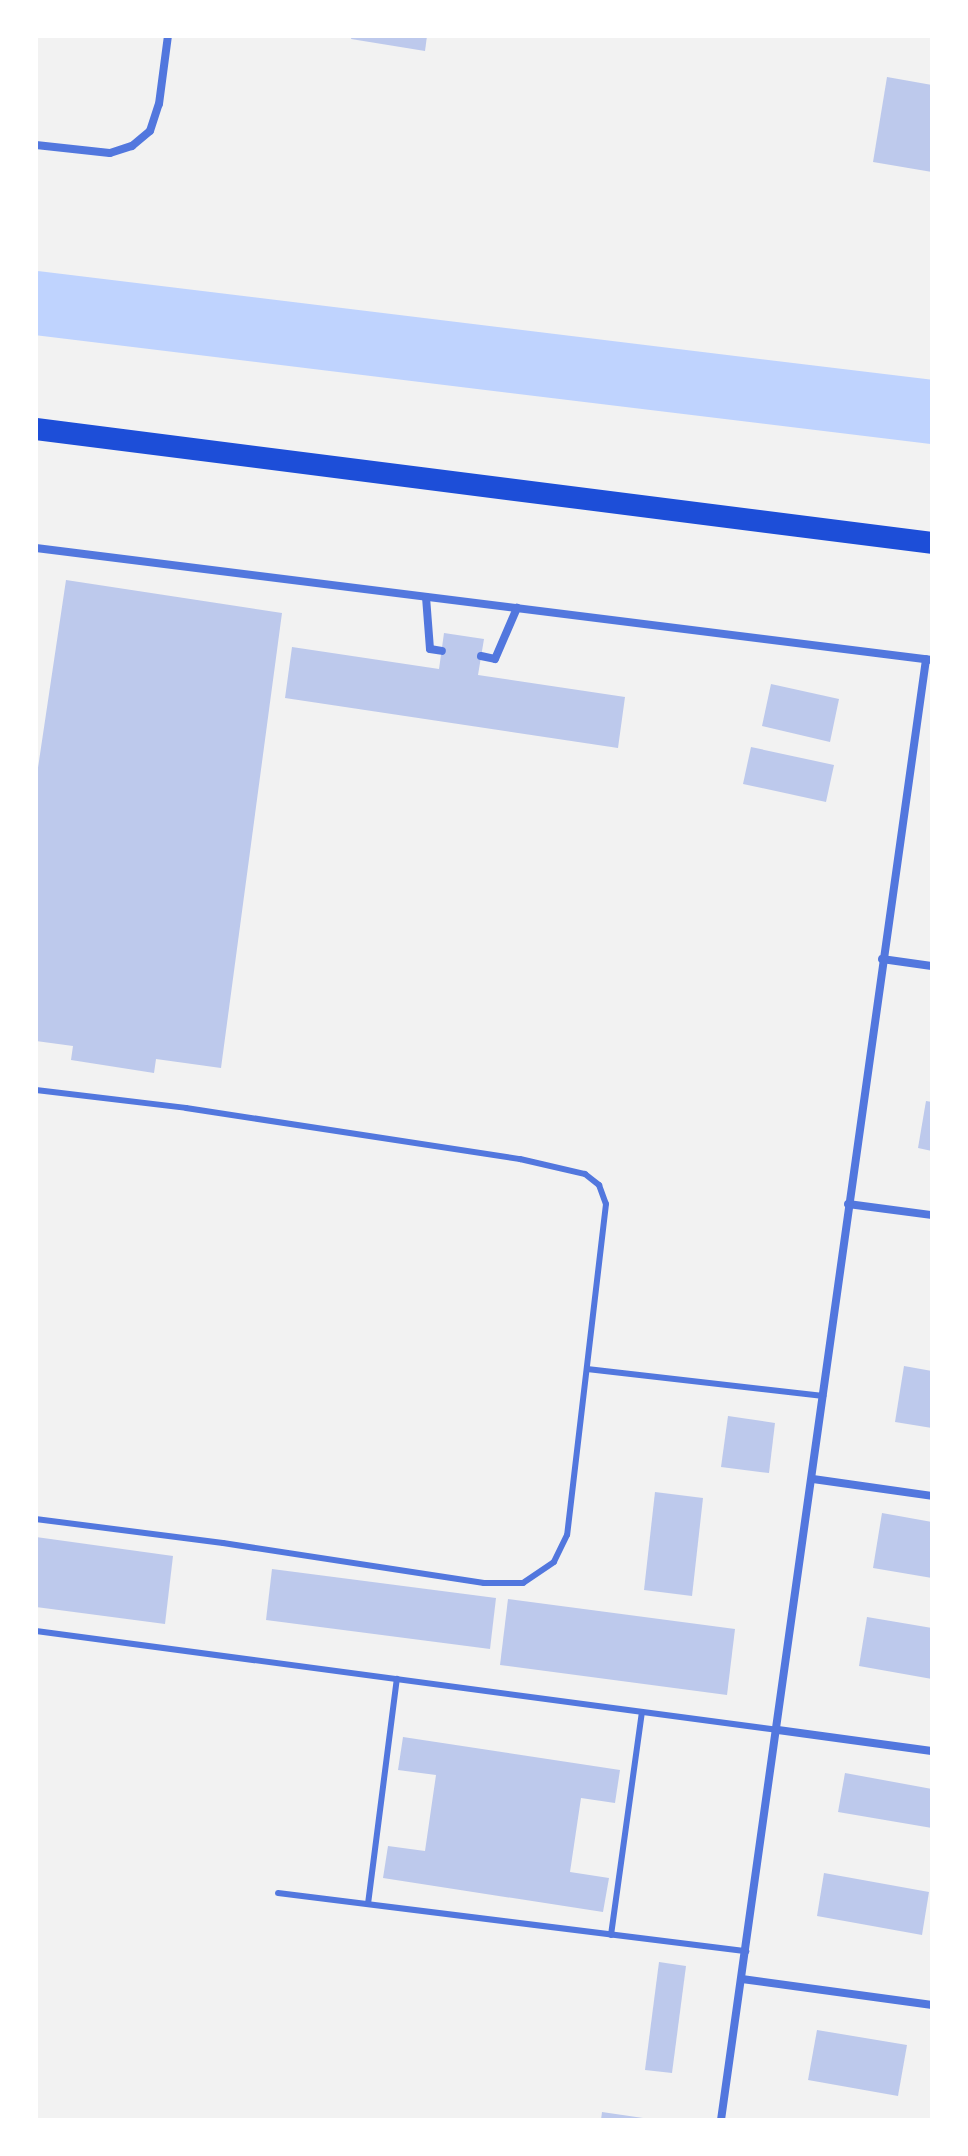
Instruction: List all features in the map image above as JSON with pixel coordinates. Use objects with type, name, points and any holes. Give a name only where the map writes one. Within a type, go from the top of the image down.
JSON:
[{"type":"highway","points":[[36,429],[932,543]]},
{"type":"street","points":[[36,145],[110,153],[132,146],[150,131],[159,104],[168,36]]},
{"type":"street","points":[[36,548],[929,659],[882,959],[813,1479],[721,2120]]},
{"type":"street","points":[[426,597],[430,649],[442,651]]},
{"type":"street","points":[[481,656],[495,659],[517,608]]},
{"type":"street","points":[[882,959],[932,966]]},
{"type":"street","points":[[848,1204],[932,1215]]},
{"type":"street","points":[[813,1479],[932,1496]]},
{"type":"street","points":[[778,1730],[932,1751]]},
{"type":"street","points":[[742,1979],[932,2005]]},
{"type":"lane","points":[[36,1090],[505,1157],[585,1174],[599,1185],[606,1204],[567,1535],[554,1562],[523,1583],[484,1583],[223,1543],[36,1519]]},
{"type":"lane","points":[[587,1369],[823,1396]]},
{"type":"lane","points":[[36,1631],[778,1730]]},
{"type":"lane","points":[[368,1904],[397,1679]]},
{"type":"lane","points":[[611,1935],[642,1712]]},
{"type":"lane","points":[[278,1893],[746,1951]]},
{"type":"building","points":[[352,36],[427,36],[425,51],[351,39]]},
{"type":"building","points":[[887,77],[932,85],[932,172],[873,162]]},
{"type":"building","points":[[66,580],[282,613],[221,1068],[156,1059],[154,1073],[71,1060],[73,1046],[36,1041],[36,781]]},
{"type":"building","points":[[444,633],[484,639],[478,675],[625,697],[618,748],[285,698],[292,647],[439,669]]},
{"type":"building","points":[[771,684],[839,699],[830,742],[762,726]]},
{"type":"building","points":[[751,747],[834,765],[826,802],[743,784]]},
{"type":"building","points":[[926,1101],[932,1102],[932,1151],[918,1148]]},
{"type":"building","points":[[904,1366],[932,1371],[932,1428],[895,1422]]},
{"type":"building","points":[[728,1416],[775,1423],[769,1473],[721,1467]]},
{"type":"building","points":[[655,1492],[703,1498],[692,1596],[644,1590]]},
{"type":"building","points":[[882,1513],[932,1522],[932,1578],[873,1568]]},
{"type":"building","points":[[36,1537],[173,1556],[165,1624],[36,1607]]},
{"type":"building","points":[[272,1569],[496,1598],[490,1649],[266,1620]]},
{"type":"building","points":[[508,1599],[735,1629],[727,1695],[500,1665]]},
{"type":"building","points":[[867,1617],[932,1628],[932,1679],[859,1666]]},
{"type":"building","points":[[403,1737],[620,1770],[615,1803],[581,1798],[570,1872],[609,1878],[603,1912],[383,1878],[388,1846],[425,1851],[436,1775],[398,1770]]},
{"type":"building","points":[[845,1773],[932,1789],[932,1828],[838,1812]]},
{"type":"building","points":[[824,1873],[929,1892],[922,1935],[817,1916]]},
{"type":"building","points":[[659,1962],[686,1966],[672,2073],[645,2070]]},
{"type":"building","points":[[817,2030],[907,2045],[898,2096],[808,2080]]},
{"type":"building","points":[[602,2112],[643,2118],[643,2120],[601,2120]]},
{"type":"waterway","points":[[36,303],[932,412]]}]
